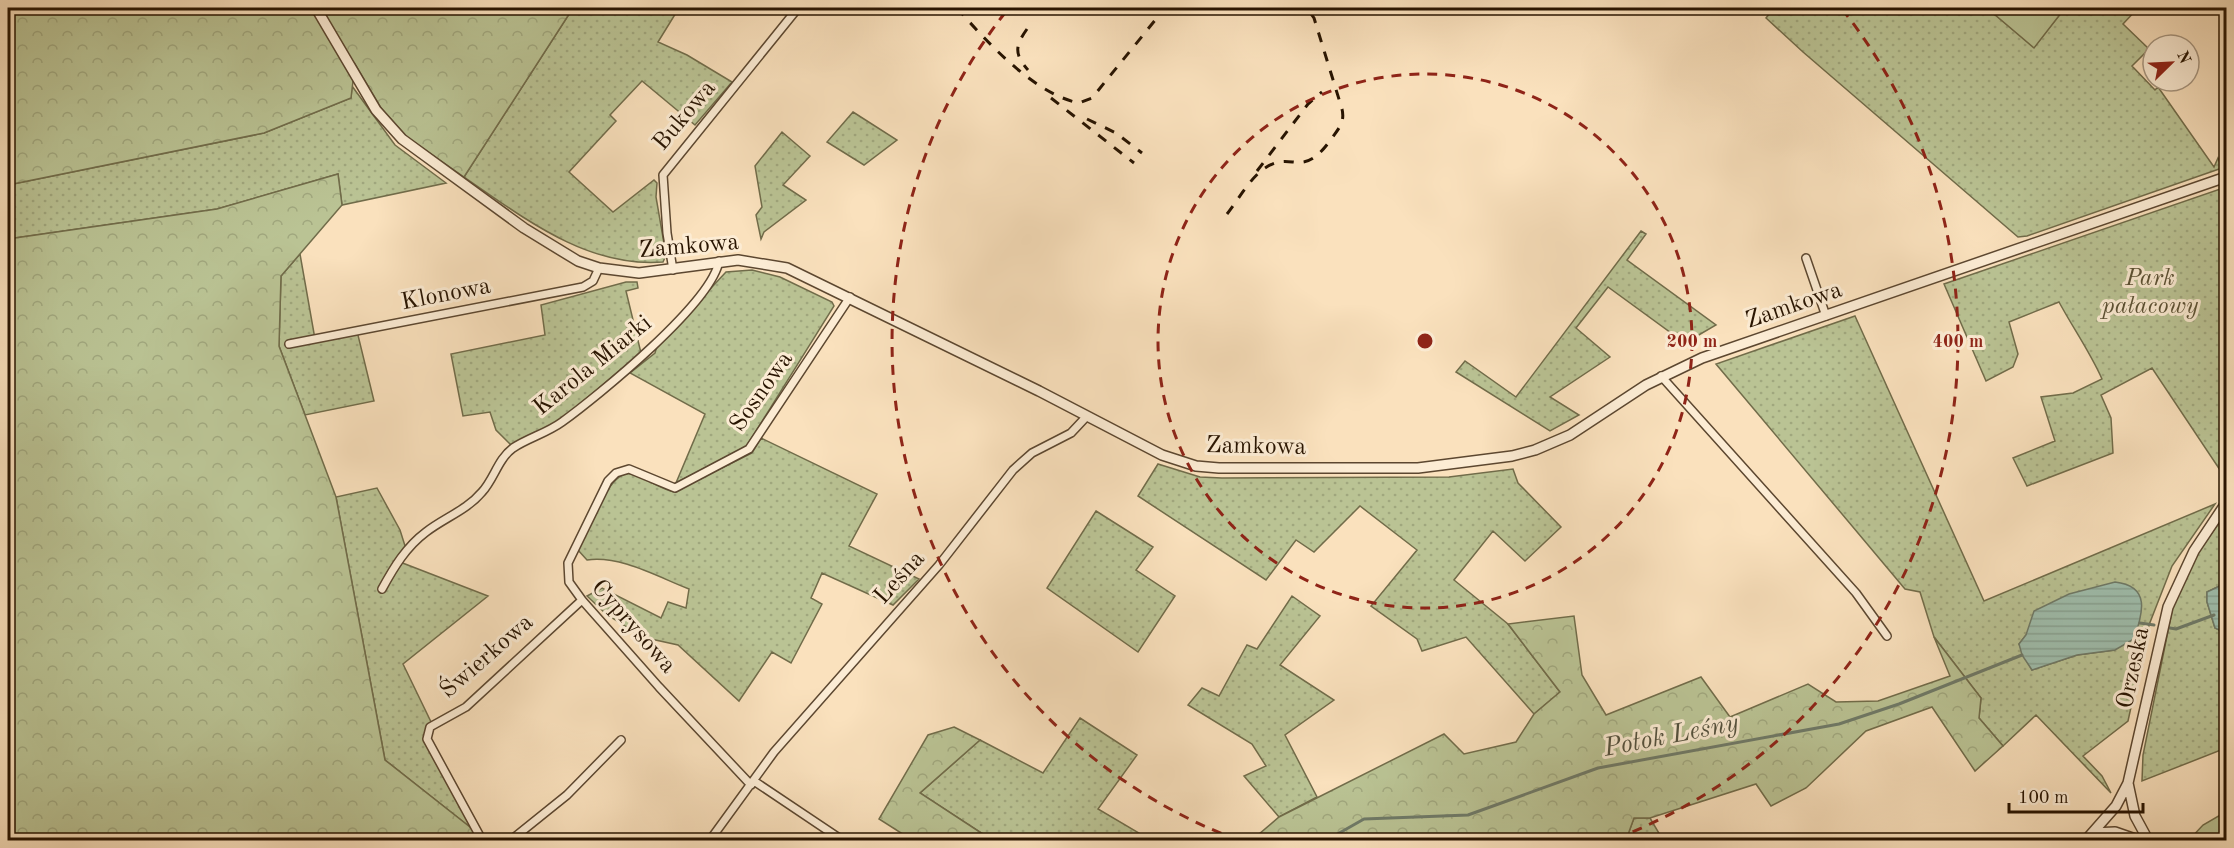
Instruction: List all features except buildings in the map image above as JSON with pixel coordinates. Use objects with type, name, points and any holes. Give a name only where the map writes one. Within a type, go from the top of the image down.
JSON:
[{"type":"street","name":"Zamkowa","points":[[316,8],[376,110],[402,139],[524,228],[578,261],[599,268],[639,273],[673,270],[719,261],[753,261],[787,268],[850,297],[1162,455],[1196,466],[1219,468],[1443,466],[1512,456],[1559,441],[1661,376],[1702,358],[2226,177]]},
{"type":"street","name":"Bukowa","points":[[673,270],[663,195],[663,175],[798,8]]},
{"type":"street","points":[[1806,258],[1826,316]]},
{"type":"street","name":"Karola Miarki","points":[[382,589],[399,558],[426,532],[463,509],[483,492],[512,449],[560,424],[650,350],[712,281],[719,261]]},
{"type":"street","name":"Klonowa","points":[[289,344],[583,287],[593,281],[599,268]]},
{"type":"street","name":"Sosnowa","points":[[616,473],[629,469],[675,488],[749,449],[850,297]]},
{"type":"street","points":[[1661,376],[1856,593],[1887,636]]},
{"type":"street","name":"Leśna","points":[[710,840],[774,752],[939,565],[1012,470],[1032,453],[1071,433],[1088,416]]},
{"type":"street","name":"Cyprysowa","points":[[616,473],[608,481],[568,563],[569,582],[582,600],[752,783]]},
{"type":"street","name":"Orzeska","points":[[2086,840],[2113,810],[2128,783],[2168,607],[2194,551],[2226,503]]},
{"type":"street","name":"Świerkowa","points":[[482,840],[427,739],[430,727],[466,707],[582,600]]},
{"type":"street","points":[[511,840],[567,795],[621,740]]},
{"type":"street","points":[[752,783],[842,840]]},
{"type":"street","points":[[2093,833],[2123,833],[2136,827],[2128,783]]},
{"type":"street","points":[[2138,840],[2123,833],[2113,823],[2113,810],[2126,808],[2136,818],[2148,840]]},
{"type":"green space","points":[[8,8],[573,8],[464,177],[407,137],[381,108],[355,64],[351,98],[264,133],[8,185]]},
{"type":"green space","points":[[573,8],[679,8],[658,42],[687,55],[732,82],[695,125],[642,81],[610,115],[616,121],[569,172],[613,212],[654,180],[657,183],[656,197],[666,255],[663,262],[635,262],[582,249],[533,223],[464,177]]},
{"type":"green space","points":[[1774,8],[1987,8],[2034,47],[2065,8],[2138,8],[2123,24],[2141,41],[2141,57],[2132,66],[2141,75],[2141,93],[2162,93],[2214,167],[2218,158],[2222,168],[2027,236],[2018,237],[1766,18]]},
{"type":"green space","points":[[1987,8],[2065,8],[2034,48]]},
{"type":"green space","points":[[352,86],[395,145],[446,183],[342,205],[338,174],[217,209],[8,239],[8,185],[264,133],[351,98]]},
{"type":"green space","points":[[853,112],[897,140],[864,165],[827,142]]},
{"type":"green space","points":[[782,132],[810,156],[783,185],[806,200],[764,232],[761,239],[756,215],[762,207],[755,166]]},
{"type":"green space","points":[[338,174],[342,205],[281,276],[279,346],[336,497],[385,760],[475,831],[482,840],[8,840],[8,239],[217,209]]},
{"type":"green space","name":"Park pałacowy","points":[[2226,187],[2226,479],[2152,368],[2101,395],[2111,418],[2113,453],[2027,486],[2013,458],[2055,441],[2041,397],[2073,393],[2102,379],[2059,302],[2009,322],[2018,354],[2013,367],[1986,381],[1944,284]]},
{"type":"green space","points":[[1641,231],[1646,234],[1627,260],[1716,325],[1685,343],[1608,287],[1576,328],[1610,357],[1550,397],[1579,415],[1550,431],[1456,372],[1465,361],[1516,397]]},
{"type":"green space","points":[[300,254],[315,339],[357,331],[374,401],[305,415],[279,346],[281,276]]},
{"type":"green space","points":[[752,270],[780,277],[832,302],[834,306],[746,447],[676,483],[705,414],[630,373],[655,353],[657,346],[726,272]]},
{"type":"green space","points":[[626,282],[637,282],[638,288],[626,291],[641,353],[554,425],[512,446],[496,430],[490,412],[463,416],[451,354],[545,335],[541,305]]},
{"type":"green space","points":[[1855,316],[1984,601],[2215,504],[2172,566],[2149,625],[2128,721],[2083,756],[2102,776],[2111,793],[2036,715],[2003,746],[1979,718],[1981,698],[1934,637],[1920,592],[1905,589],[1716,364]],"holes":[[[2026,635],[2115,650],[2077,655],[2032,670],[2019,644]]]},
{"type":"green space","points":[[761,438],[877,494],[849,546],[919,579],[893,605],[822,573],[811,598],[822,604],[791,663],[772,652],[739,701],[678,645],[642,637],[606,614],[587,596],[602,588],[661,618],[668,602],[686,608],[689,589],[626,564],[600,559],[587,560],[578,550],[607,491],[623,475],[637,476],[674,492],[752,453]]},
{"type":"green space","points":[[1158,464],[1200,477],[1222,478],[1449,477],[1513,469],[1518,483],[1561,527],[1525,561],[1493,531],[1454,580],[1508,624],[1560,692],[1534,714],[1466,637],[1422,651],[1417,639],[1371,606],[1417,550],[1360,506],[1314,552],[1296,540],[1266,580],[1138,496]]},
{"type":"green space","points":[[377,488],[400,530],[406,549],[400,562],[488,596],[403,664],[433,726],[427,739],[475,831],[385,760],[336,497]]},
{"type":"green space","points":[[1096,511],[1153,547],[1136,570],[1175,596],[1138,652],[1047,588]]},
{"type":"green space","points":[[2226,513],[2226,583],[2207,592],[2207,602],[2215,628],[2226,633],[2226,748],[2142,781],[2143,755],[2173,606],[2199,551]]},
{"type":"green space","points":[[1292,596],[1320,616],[1280,665],[1334,700],[1285,735],[1317,797],[1279,817],[1244,776],[1266,766],[1252,744],[1188,705],[1202,688],[1219,696],[1247,645],[1257,649]]},
{"type":"green space","points":[[1574,616],[1582,675],[1606,715],[1701,677],[1730,717],[1808,684],[1836,702],[1878,701],[1950,676],[1934,637],[1981,698],[1979,718],[2003,746],[1975,771],[1932,707],[1866,731],[1806,788],[1771,806],[1756,784],[1650,818],[1634,818],[1626,840],[1252,840],[1279,817],[1444,734],[1464,754],[1516,742],[1534,714],[1560,692],[1508,624]]},
{"type":"green space","points":[[1080,718],[1137,755],[1098,809],[1139,833],[1131,840],[992,840],[920,793],[980,740],[1043,773]]},
{"type":"green space","points":[[954,727],[980,740],[920,793],[992,840],[912,840],[879,819],[928,735]]},
{"type":"green space","points":[[2226,814],[2226,840],[2189,840],[2203,825]]},
{"type":"green space","points":[[1634,818],[1650,818],[1663,840],[1626,840]]},
{"type":"shaded area","points":[[2115,582],[2127,585],[2139,595],[2140,620],[2134,639],[2115,650],[2077,655],[2032,670],[2022,655],[2019,644],[2026,635],[2034,611],[2069,594]]},
{"type":"shaded area","points":[[2226,583],[2226,633],[2215,628],[2207,602],[2207,592]]},
{"type":"waterway","points":[[2170,628],[2176,629],[2214,615]]},
{"type":"waterway","points":[[2140,623],[2154,625]]},
{"type":"waterway","name":"Potok Leśny","points":[[1327,840],[1364,819],[1468,815],[1598,768],[1839,724],[1899,704],[2022,655]]},
{"type":"railway","points":[[957,8],[996,50],[1028,78],[1062,98],[1079,103],[1092,98],[1165,8]]},
{"type":"railway","points":[[1227,214],[1249,183],[1265,168],[1283,161],[1305,162],[1313,159],[1341,125],[1342,109],[1314,18],[1307,8]]},
{"type":"railway","points":[[1027,29],[1018,45],[1018,54],[1028,70]]},
{"type":"railway","points":[[1257,171],[1308,104],[1322,92]]},
{"type":"railway","points":[[1051,98],[1134,163]]},
{"type":"railway","points":[[1087,119],[1116,133],[1142,153]]}]
